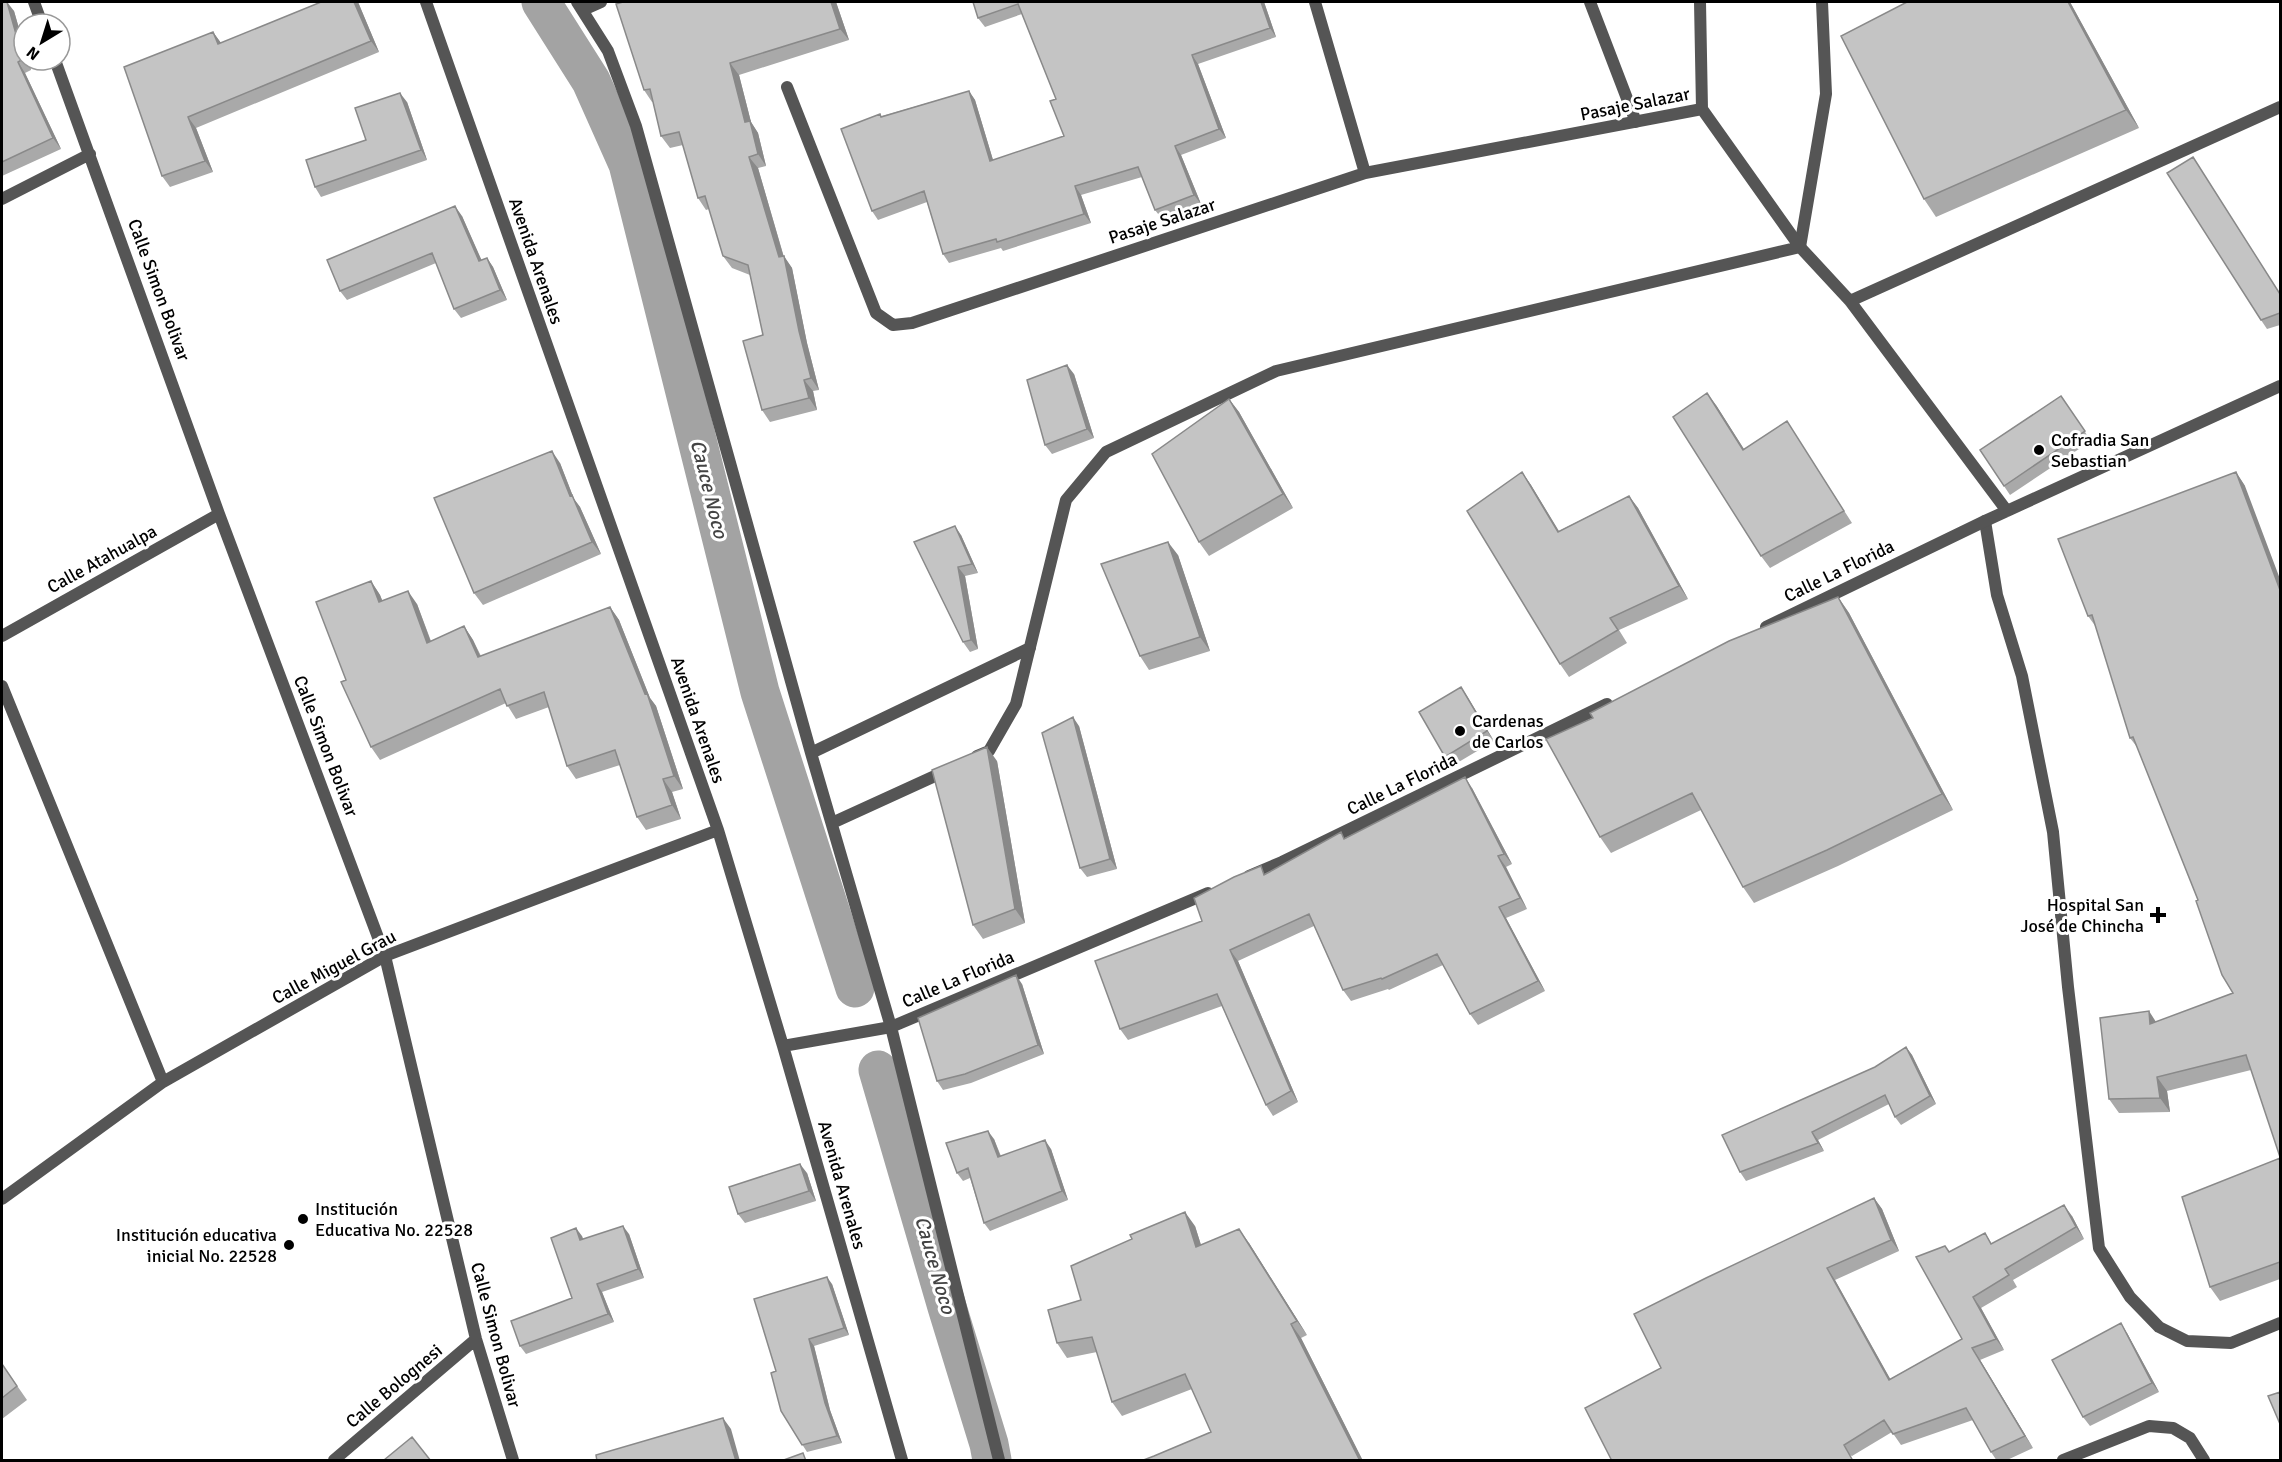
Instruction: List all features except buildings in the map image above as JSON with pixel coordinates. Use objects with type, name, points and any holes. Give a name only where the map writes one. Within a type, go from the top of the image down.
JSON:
[{"type":"street","name":"Avenida Arenales","points":[[426,2],[718,830],[783,1046],[902,1461]]},
{"type":"street","points":[[601,2],[580,6],[608,51],[636,126],[811,753],[891,1027],[999,1461]]},
{"type":"street","points":[[1315,2],[1365,172]]},
{"type":"street","points":[[1590,2],[1636,122]]},
{"type":"street","points":[[1700,2],[1702,110],[1800,247],[1850,301],[2007,511]]},
{"type":"street","points":[[1800,247],[1826,94],[1822,2]]},
{"type":"street","name":"Calle Simon Bolivar","points":[[59,72],[219,514],[385,956],[477,1339],[513,1461]]},
{"type":"street","name":"Pasaje Salazar","points":[[787,87],[876,313],[893,325],[912,323],[1365,172],[1702,110]]},
{"type":"street","points":[[1850,301],[2280,107]]},
{"type":"street","points":[[2,199],[90,154]]},
{"type":"street","points":[[832,823],[989,751],[1016,704],[1066,500],[1106,452],[1276,371],[1800,247]]},
{"type":"street","name":"Calle La Florida","points":[[1750,634],[1985,521],[2280,386]]},
{"type":"street","name":"Calle Atahualpa","points":[[2,636],[219,514]]},
{"type":"street","points":[[1985,521],[1997,595],[2022,676],[2053,832],[2068,987],[2099,1248],[2130,1297],[2159,1327],[2187,1341],[2231,1343],[2280,1323]]},
{"type":"street","points":[[811,753],[1030,648]]},
{"type":"street","points":[[2,686],[163,1082]]},
{"type":"street","name":"Calle La Florida","points":[[1238,880],[1282,862],[1623,697]]},
{"type":"street","name":"Calle Miguel Grau","points":[[2,1199],[163,1082],[385,956],[718,830]]},
{"type":"street","name":"Calle La Florida","points":[[783,1046],[891,1027],[1217,889]]},
{"type":"street","name":"Calle Bolognesi","points":[[334,1461],[477,1339]]},
{"type":"street","points":[[2063,1461],[2149,1426],[2173,1428],[2190,1438],[2204,1461]]},
{"type":"waterway","name":"Cauce Noco","points":[[541,2],[591,81],[628,164],[760,692],[855,988]]},
{"type":"waterway","name":"Cauce Noco","points":[[878,1070],[992,1460]]},
{"type":"place","name":"Cofradia San Sebastian","points":[[2039,450]]},
{"type":"place","name":"Cardenas de Carlos","points":[[1460,731]]},
{"type":"place","name":"Hospital San José de Chincha","points":[[2158,915]]},
{"type":"place","name":"Institución Educativa No. 22528","points":[[303,1219]]},
{"type":"place","name":"Institución educativa inicial No. 22528","points":[[289,1245]]}]
